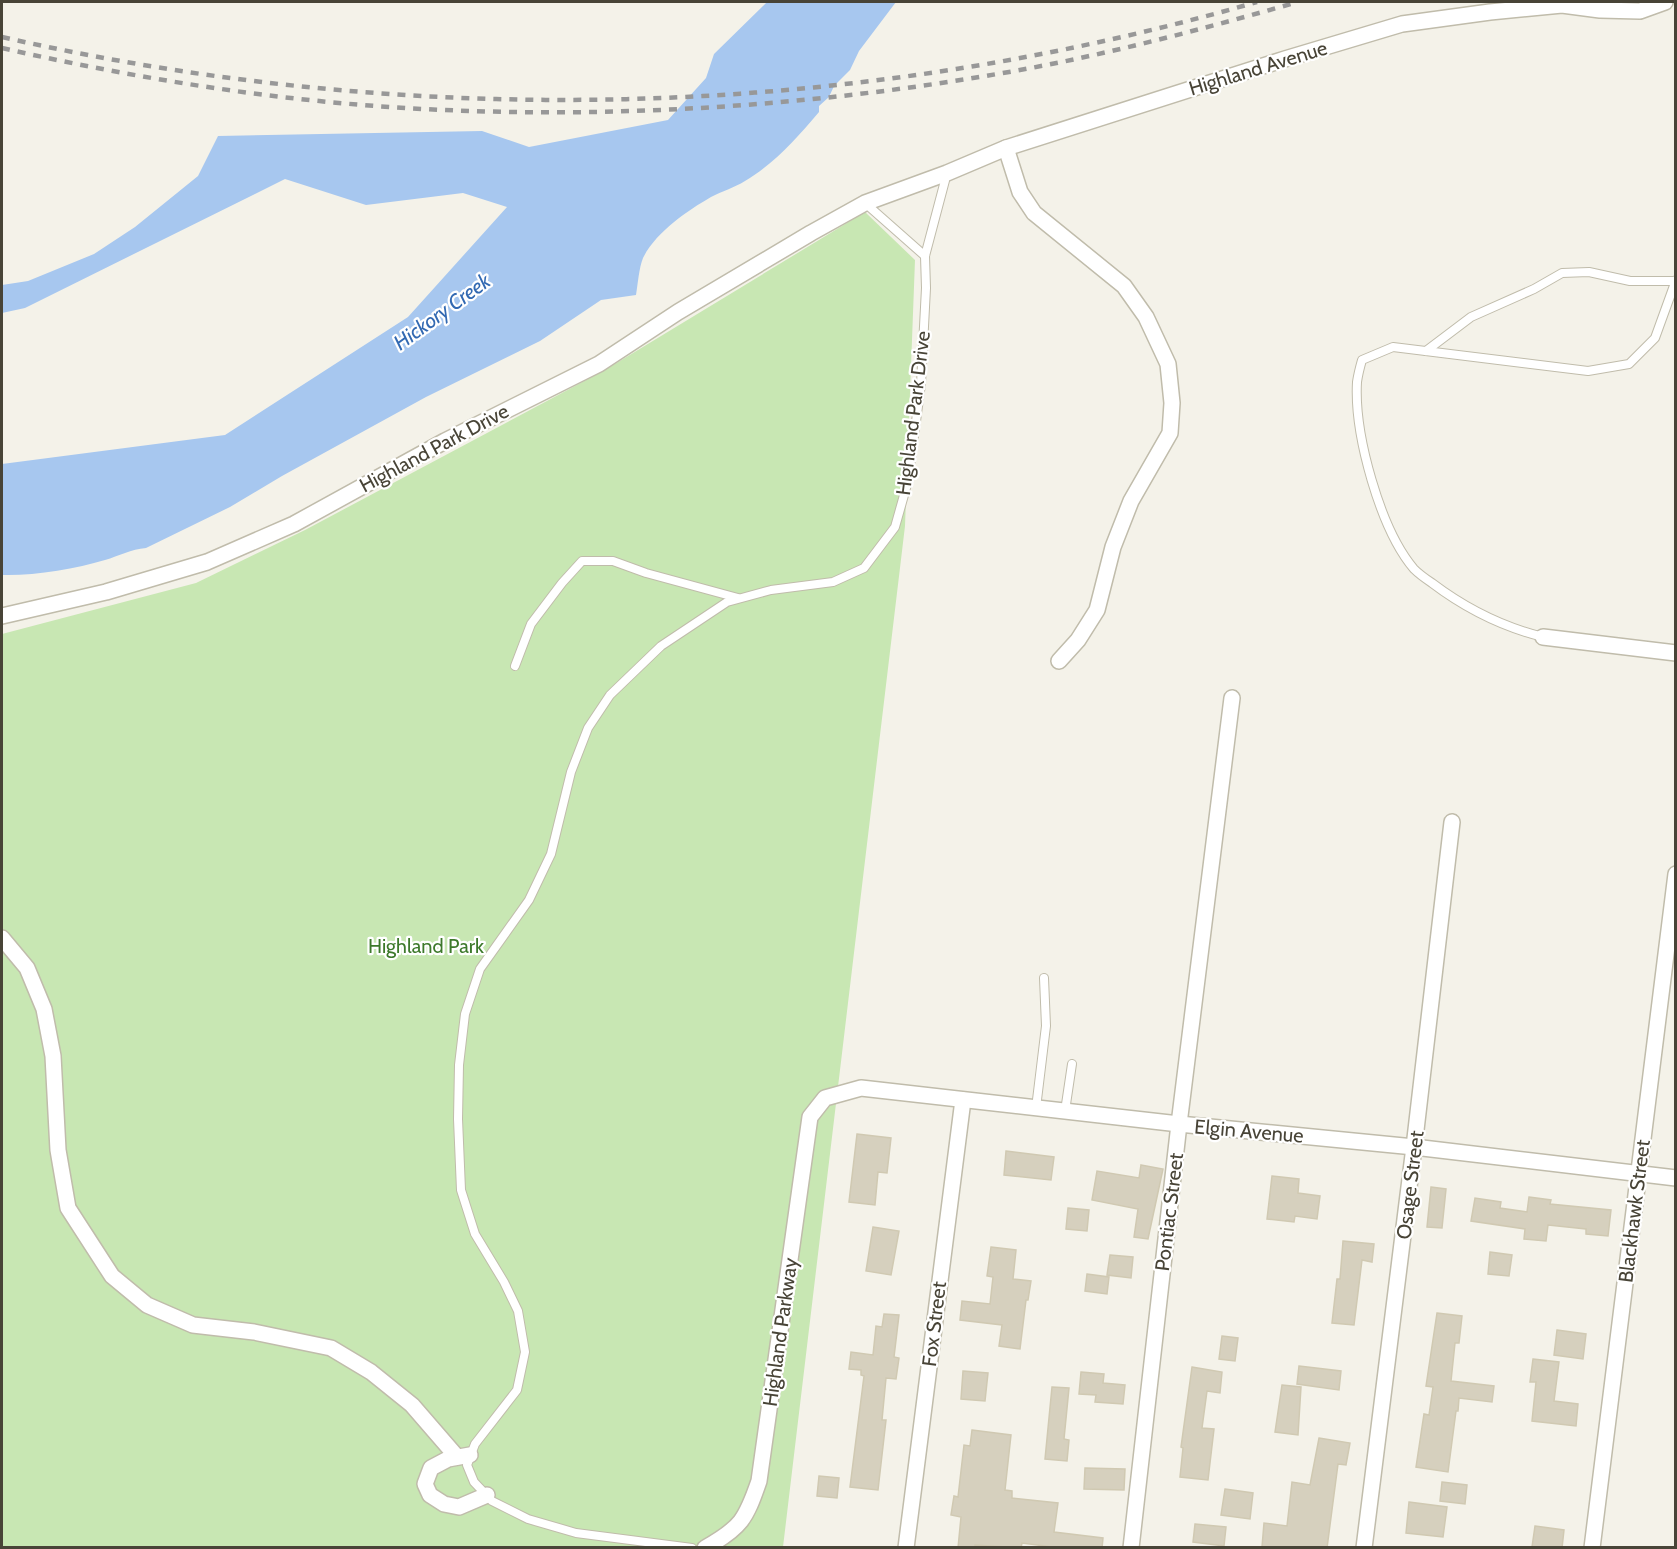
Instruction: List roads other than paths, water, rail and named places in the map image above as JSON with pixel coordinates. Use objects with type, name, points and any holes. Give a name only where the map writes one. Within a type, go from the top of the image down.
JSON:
[{"type":"street","name":"Highland Avenue","points":[[865,203],[947,173],[1006,148],[1402,24],[1562,5],[1600,10],[1640,11],[1665,2]]},
{"type":"street","points":[[1006,148],[1020,192],[1034,213],[1124,286],[1146,317],[1168,364],[1172,403],[1170,433],[1131,501],[1113,548],[1097,610],[1078,640],[1059,661]]},
{"type":"street","name":"Highland Park Drive","points":[[2,616],[106,592],[207,562],[294,524],[445,441],[599,364],[678,312],[811,232],[865,203]]},
{"type":"street","points":[[1543,637],[1676,653]]},
{"type":"street","name":"Pontiac Street","points":[[1131,1548],[1179,1124],[1232,698]]},
{"type":"street","name":"Osage Street","points":[[1364,1548],[1452,822]]},
{"type":"street","name":"Blackhawk Street","points":[[1592,1548],[1676,874]]},
{"type":"street","points":[[2,938],[27,968],[44,1009],[53,1056],[58,1150],[68,1208],[112,1276],[147,1305],[193,1325],[254,1332],[331,1348],[371,1372],[467,1452],[430,1468],[425,1484],[430,1495],[444,1504],[459,1507],[487,1496]]},
{"type":"street","name":"Elgin Avenue","points":[[825,1098],[861,1088],[920,1093],[1065,1112],[1414,1147],[1676,1178]]},
{"type":"street","name":"Highland Parkway","points":[[705,1548],[729,1535],[748,1512],[759,1481],[810,1117],[825,1098]]},
{"type":"street","name":"Fox Street","points":[[906,1548],[963,1100]]},
{"type":"lane","name":"Highland Park Drive","points":[[467,1452],[518,1390],[525,1352],[518,1311],[504,1282],[475,1234],[461,1190],[458,1119],[459,1065],[465,1014],[480,969],[529,900],[551,854],[571,772],[588,728],[610,695],[661,646],[727,602],[771,590],[833,582],[864,568],[896,527],[908,481],[921,384],[926,288],[925,256],[947,173]]},
{"type":"lane","points":[[865,203],[925,256]]},
{"type":"lane","points":[[1426,351],[1471,317],[1534,289],[1562,273],[1589,272],[1630,281],[1675,281],[1655,338],[1629,364],[1588,371],[1393,347],[1362,360],[1357,381],[1358,414],[1369,469],[1387,527],[1414,570],[1451,597],[1490,618],[1523,632],[1543,637]]},
{"type":"lane","points":[[515,666],[531,624],[582,561],[613,561],[739,599]]},
{"type":"lane","points":[[1036,1108],[1046,1026],[1044,978]]},
{"type":"lane","points":[[1065,1112],[1072,1064]]},
{"type":"lane","points":[[467,1452],[467,1464],[474,1482],[492,1501],[528,1519],[576,1533],[692,1548]]},
{"type":"water","name":"Hickory Creek","points":[[767,2],[896,2],[859,51],[850,70],[819,106],[819,112],[785,150],[745,181],[692,209],[656,239],[643,258],[636,295],[601,300],[540,341],[426,397],[230,507],[146,548],[67,569],[2,575],[2,464],[225,435],[408,317],[507,207],[463,193],[366,205],[285,179],[25,308],[2,313],[2,285],[28,281],[94,254],[135,227],[198,176],[218,136],[482,131],[529,147],[668,120],[706,78],[714,54]]},
{"type":"railway","points":[[2,37],[158,67],[315,88],[473,98],[631,99],[790,90],[947,70],[1103,41],[1257,2]]},
{"type":"railway","points":[[2,48],[167,81],[333,102],[389,107],[514,112],[652,110],[722,107],[860,94],[997,74],[1073,60],[1149,42],[1298,2]]},
{"type":"park label","name":"Highland Park","points":[[426,946]]}]
